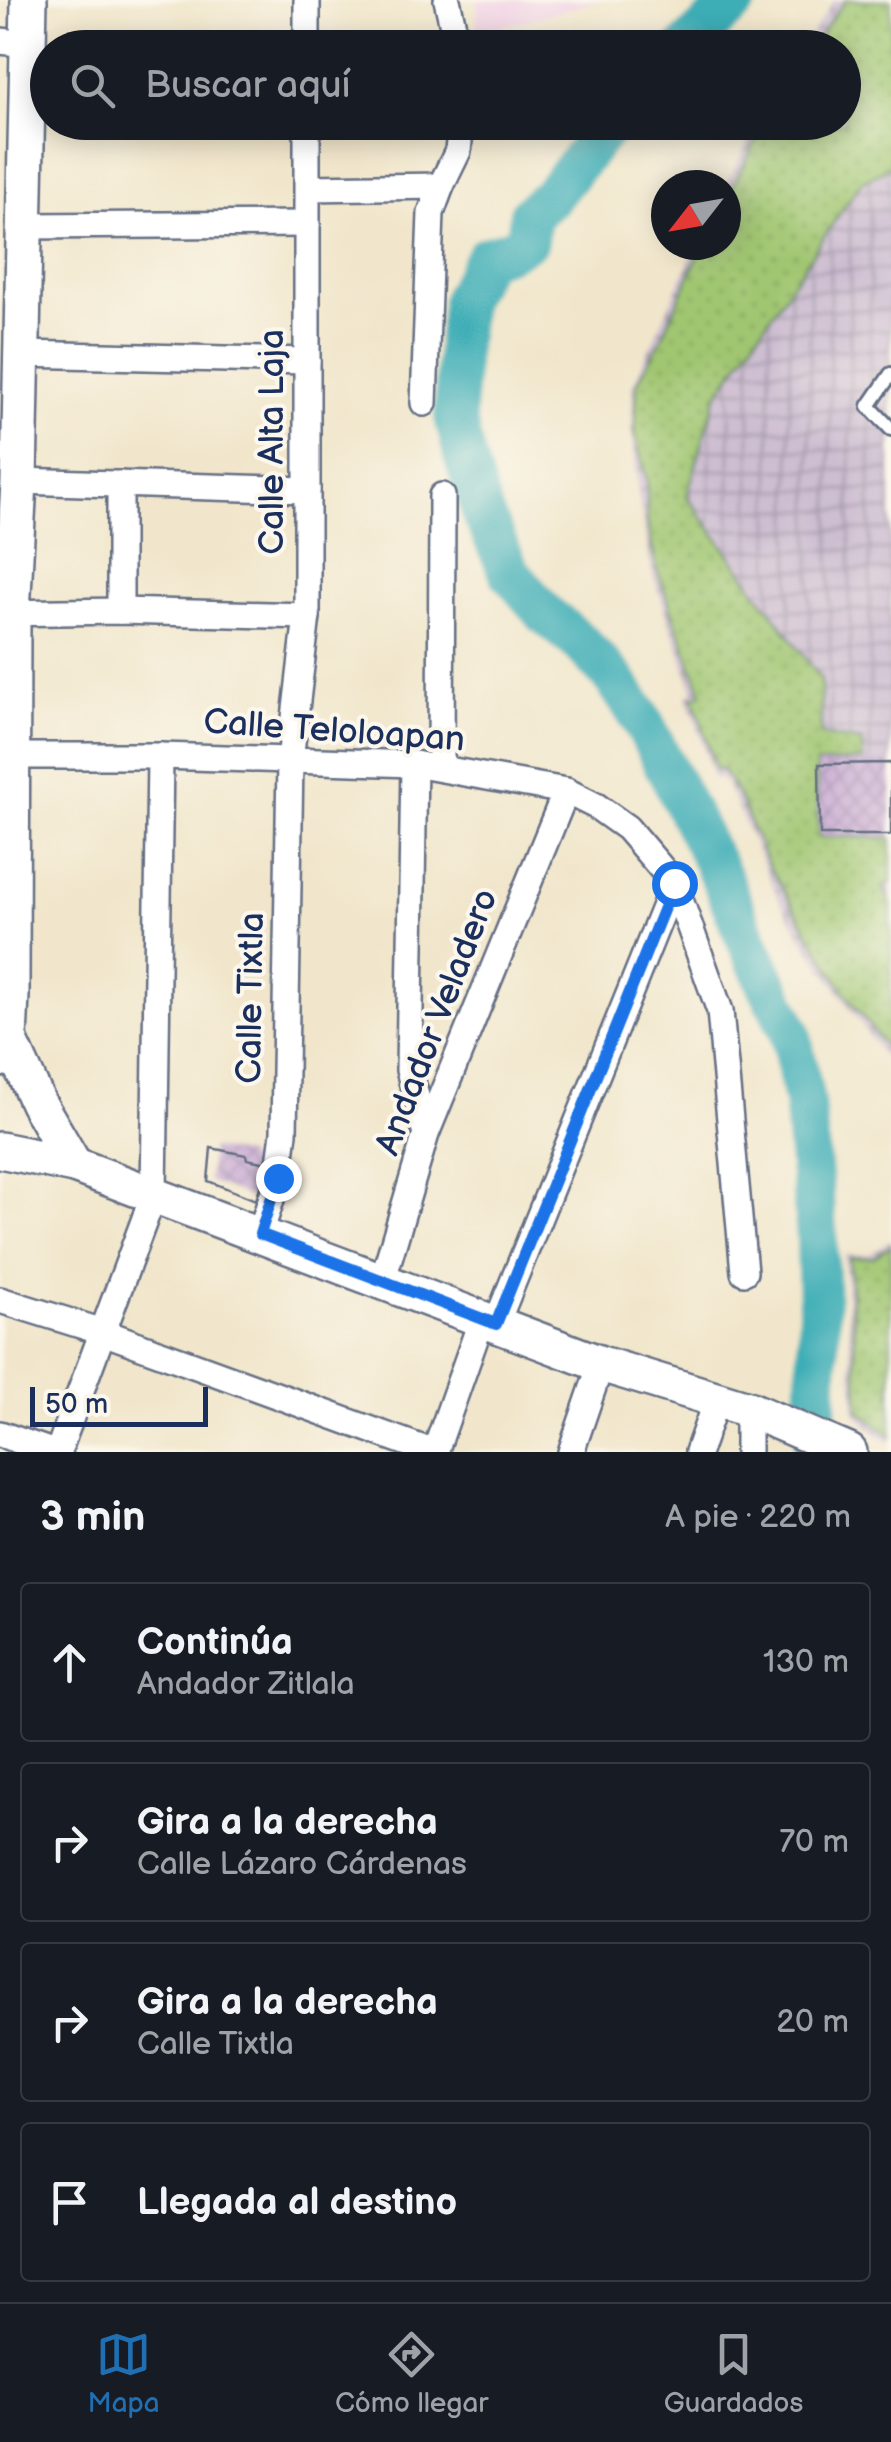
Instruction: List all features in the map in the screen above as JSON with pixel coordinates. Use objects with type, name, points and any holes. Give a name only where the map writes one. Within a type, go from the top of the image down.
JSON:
[{"type":"main road","points":[[29,0],[14,42],[30,75]]},
{"type":"main road","points":[[33,140],[25,226],[19,481],[6,613],[14,756],[6,862],[4,1049],[74,1165]]},
{"type":"main road","points":[[0,1150],[74,1165],[601,1364],[732,1404],[843,1449]]},
{"type":"street","points":[[307,0],[307,30]]},
{"type":"street","points":[[448,0],[455,30]]},
{"type":"street","name":"Calle Alta Laja","points":[[290,760],[307,616],[308,140]]},
{"type":"street","points":[[424,402],[431,213],[459,140]]},
{"type":"street","points":[[308,188],[441,186]]},
{"type":"street","points":[[25,226],[307,224]]},
{"type":"street","points":[[22,354],[307,361]]},
{"type":"street","points":[[19,481],[307,490]]},
{"type":"street","points":[[120,484],[120,612]]},
{"type":"street","points":[[442,496],[442,768]]},
{"type":"street","points":[[6,613],[307,616]]},
{"type":"street","name":"Calle Teloloapan","points":[[14,756],[414,764],[566,791],[627,828],[674,883]]},
{"type":"street","points":[[0,1434],[55,1452],[154,1194],[160,756]]},
{"type":"street","name":"Calle Tixtla","points":[[260,1234],[278,1178],[284,1133],[290,760]]},
{"type":"street","points":[[414,764],[409,1070],[426,1134]]},
{"type":"street","name":"Andador Veladero","points":[[382,1282],[426,1134],[566,791]]},
{"type":"street","points":[[674,883],[720,1011],[744,1272]]},
{"type":"street","points":[[0,1300],[103,1332],[434,1452],[674,883]]},
{"type":"street","points":[[571,1452],[601,1364]]},
{"type":"street","points":[[698,1452],[732,1404]]},
{"type":"street","points":[[732,1404],[748,1452]]},
{"type":"lane","points":[[891,374],[869,406],[891,429]]},
{"type":"shaded area","points":[[478,0],[601,0],[491,30],[476,30]]},
{"type":"shaded area","points":[[834,0],[891,0],[891,1082],[885,1059],[780,901],[726,784],[719,777],[714,779],[687,695],[694,692],[653,576],[638,493],[632,427],[633,384],[690,260],[741,260],[741,170],[734,170],[749,140],[861,140],[861,30],[814,30]]},
{"type":"shaded area","points":[[891,1239],[891,1442],[877,1435],[855,1413],[844,1255],[870,1254]]},
{"type":"green space","points":[[845,0],[891,0],[891,166],[861,182],[716,397],[687,496],[821,679],[821,735],[862,742],[863,760],[816,764],[819,837],[891,838],[891,882],[883,887],[891,904],[891,1065],[884,1045],[846,994],[768,865],[739,797],[722,769],[716,769],[693,697],[702,694],[657,570],[647,522],[647,481],[635,434],[637,383],[696,260],[741,260],[741,170],[757,140],[861,140],[861,30],[824,30]]},
{"type":"green space","points":[[891,1245],[891,1436],[859,1411],[849,1258],[874,1257]]},
{"type":"building","points":[[891,763],[891,835],[820,835],[819,764]]},
{"type":"building","points":[[211,1148],[267,1163],[256,1200],[208,1181]]},
{"type":"waterway","points":[[705,30],[737,0]]},
{"type":"waterway","points":[[596,140],[551,196],[530,214],[527,240],[486,257],[463,299],[455,417],[483,515],[510,573],[544,613],[582,644],[616,681],[642,720],[720,875],[790,1031],[804,1101],[817,1239],[815,1452]]},
{"type":"route","points":[[278,1178],[260,1234],[496,1324],[674,883]]}]
